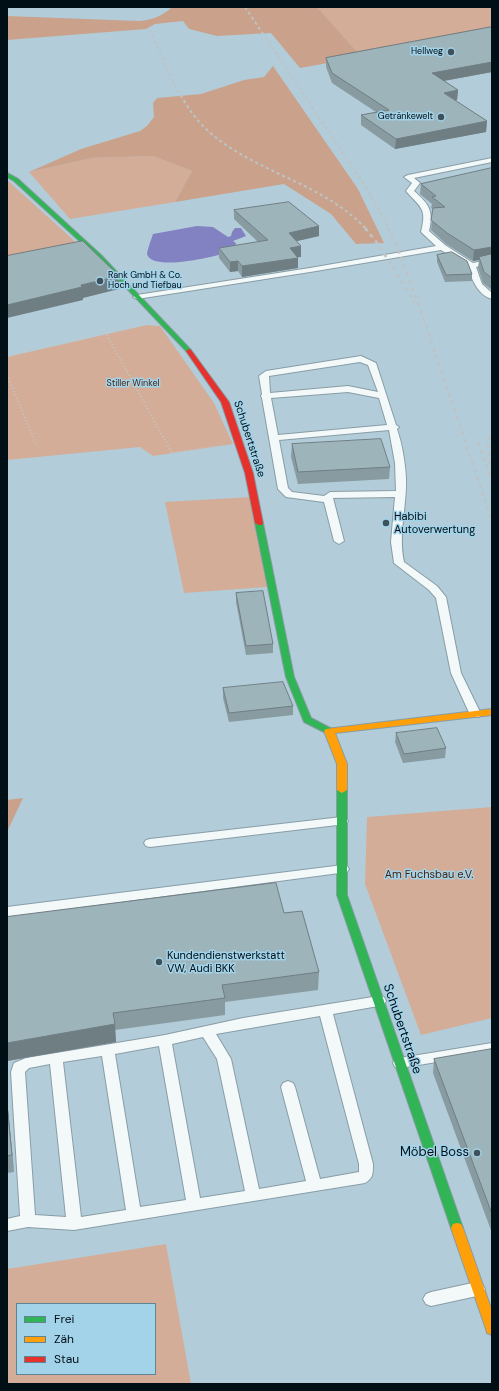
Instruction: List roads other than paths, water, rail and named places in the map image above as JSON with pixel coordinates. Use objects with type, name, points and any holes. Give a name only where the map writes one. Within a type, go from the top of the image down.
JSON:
[{"type":"street","name":"Schubertstraße","points":[[7,175],[16,180],[99,256],[191,354],[225,402],[249,474],[290,678],[307,720],[330,731],[342,764],[342,895],[492,1329]]},
{"type":"street","points":[[330,731],[492,712]]},
{"type":"lane","points":[[492,160],[408,177],[416,183],[410,191],[424,204],[429,217],[425,232],[442,247],[472,266],[475,278],[480,288],[492,297]]},
{"type":"lane","points":[[137,297],[310,270],[442,247]]},
{"type":"lane","points":[[472,266],[492,261]]},
{"type":"lane","points":[[327,499],[290,495],[283,489],[262,378],[266,374],[361,360],[372,363],[394,427],[400,477],[395,549],[399,563],[434,588],[441,597],[456,673],[475,714]]},
{"type":"lane","points":[[265,396],[348,389],[383,396]]},
{"type":"lane","points":[[273,438],[394,427]]},
{"type":"lane","points":[[327,499],[330,495],[400,494]]},
{"type":"lane","points":[[327,499],[340,541]]},
{"type":"lane","points":[[150,843],[342,821]]},
{"type":"lane","points":[[7,912],[343,869]]},
{"type":"lane","points":[[28,1221],[18,1072],[19,1067],[26,1063],[165,1040],[206,1031],[379,1001]]},
{"type":"lane","points":[[7,1225],[28,1221],[74,1224],[360,1179],[366,1175],[366,1164],[325,1010]]},
{"type":"lane","points":[[206,1031],[219,1049],[224,1060],[253,1196]]},
{"type":"lane","points":[[165,1040],[194,1205]]},
{"type":"lane","points":[[400,1063],[492,1048]]},
{"type":"lane","points":[[108,1050],[134,1214]]},
{"type":"lane","points":[[56,1058],[74,1224]]},
{"type":"lane","points":[[288,1087],[314,1186]]},
{"type":"lane","points":[[431,1299],[478,1288]]},
{"type":"water","points":[[197,226],[213,227],[228,237],[231,236],[235,228],[241,228],[246,236],[233,241],[236,243],[234,251],[202,259],[161,262],[152,259],[147,254],[153,234]]},
{"type":"railway","points":[[245,7],[365,186],[389,229]]},
{"type":"railway","points":[[150,30],[179,93],[186,105],[203,126],[221,142],[242,155],[328,199],[348,213],[365,228]]},
{"type":"railway","points":[[365,228],[378,244],[415,303]]},
{"type":"railway","points":[[388,228],[400,254],[427,328],[492,521]]},
{"type":"railway","points":[[492,428],[488,446],[492,474]]},
{"type":"railway","points":[[478,442],[492,481]]},
{"type":"place","name":"Hellweg","points":[[451,52]]},
{"type":"place","name":"Getränkewelt","points":[[441,117]]},
{"type":"place","name":"Rank GmbH & Co. Hoch und Tiefbau","points":[[100,281]]},
{"type":"place","name":"Habibi Autoverwertung","points":[[386,523]]},
{"type":"place","name":"Kundendienstwerkstatt VW, Audi BKK","points":[[159,962]]},
{"type":"place","name":"Möbel Boss","points":[[477,1153]]},
{"type":"park label","name":"Stiller Winkel","points":[[133,384]]},
{"type":"park label","name":"Am Fuchsbau e.V.","points":[[429,875]]}]
